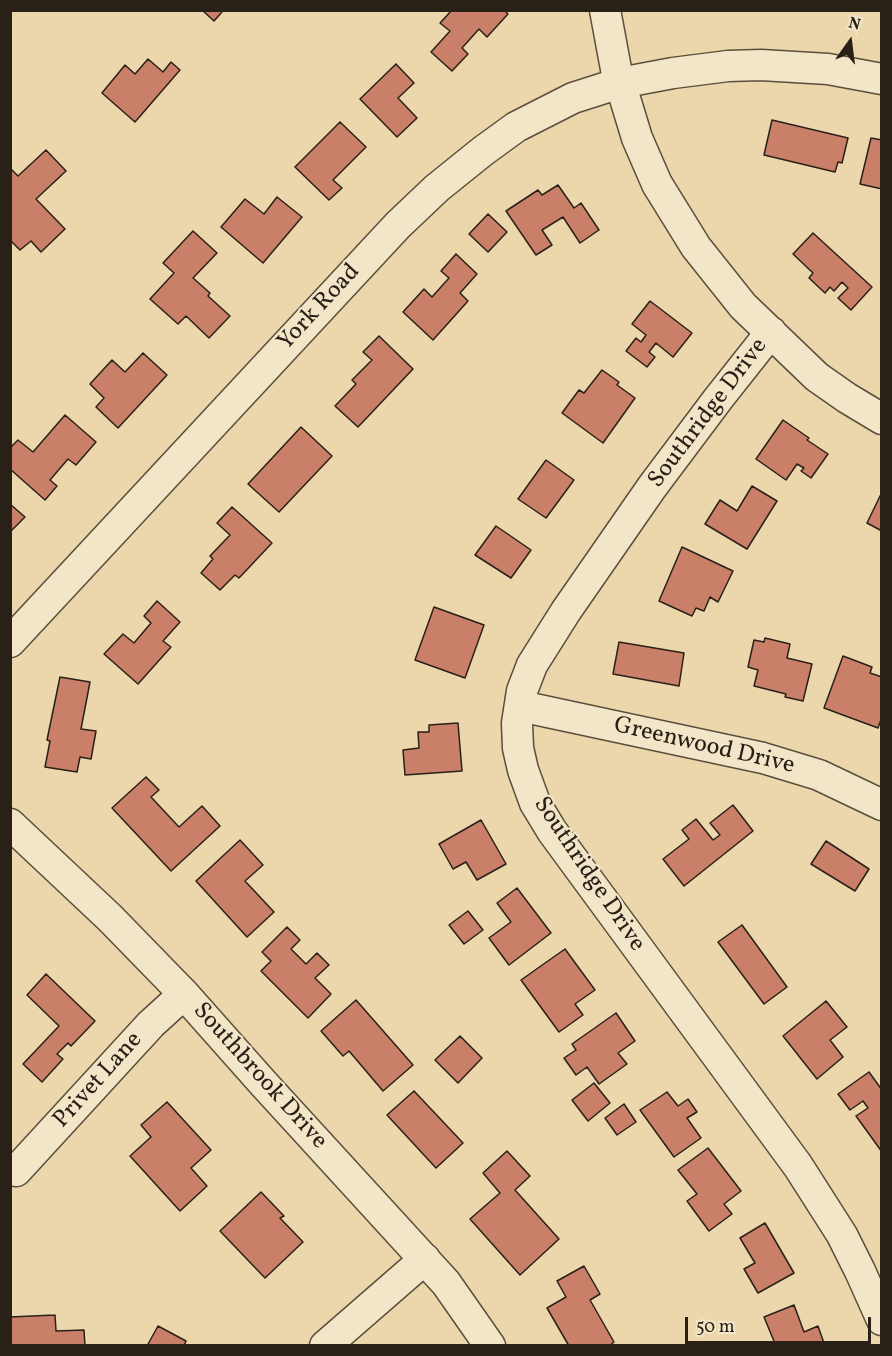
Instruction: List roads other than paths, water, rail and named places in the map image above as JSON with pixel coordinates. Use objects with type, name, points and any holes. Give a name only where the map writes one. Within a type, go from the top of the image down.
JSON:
[{"type":"street","points":[[605,10],[620,82],[637,138],[657,184],[696,248],[743,306],[817,377],[882,419]]},
{"type":"street","name":"York Road","points":[[10,642],[398,225],[437,188],[516,128],[573,98],[620,82],[673,73],[728,66],[761,65],[828,69],[882,79]]},
{"type":"street","name":"Southridge Drive","points":[[771,332],[652,487],[566,611],[532,665],[522,692],[517,723],[518,748],[535,803],[583,875],[814,1190],[861,1270],[882,1320]]},
{"type":"street","name":"Greenwood Drive","points":[[520,706],[763,758],[819,775],[882,805]]},
{"type":"street","name":"Southbrook Drive","points":[[10,824],[125,932],[184,994],[425,1259],[460,1301],[490,1346]]},
{"type":"street","name":"Privet Lane","points":[[16,1171],[151,1024],[184,994]]},
{"type":"street","points":[[325,1346],[425,1259]]}]
